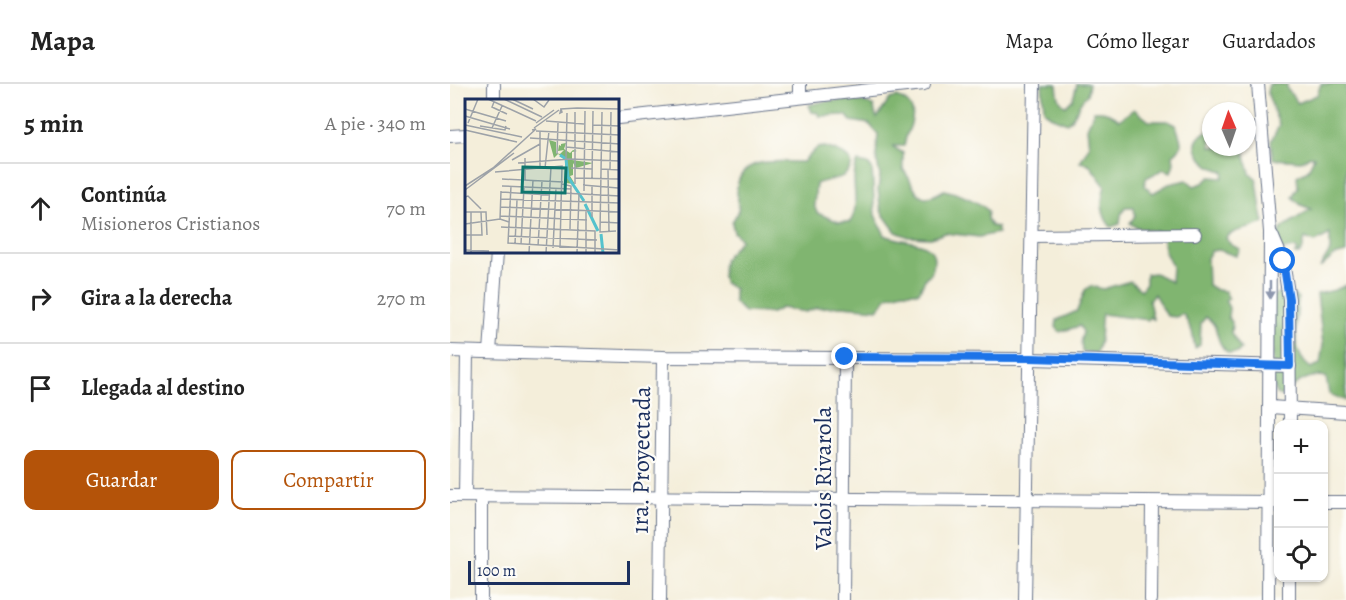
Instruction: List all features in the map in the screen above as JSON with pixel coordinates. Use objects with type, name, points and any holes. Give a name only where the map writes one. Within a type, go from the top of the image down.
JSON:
[{"type":"street","points":[[800,84],[800,97]]},
{"type":"street","points":[[1025,600],[1034,84]]},
{"type":"street","points":[[1258,84],[1270,232],[1270,407],[1274,502],[1268,600]]},
{"type":"street","points":[[620,118],[916,85]]},
{"type":"street","points":[[450,136],[465,135]]},
{"type":"street","points":[[1270,232],[1283,261],[1289,299],[1290,420]]},
{"type":"street","points":[[1032,236],[1195,234]]},
{"type":"street","points":[[490,352],[497,254]]},
{"type":"street","points":[[450,351],[663,357],[1031,358],[1290,366]]},
{"type":"street","points":[[465,496],[467,352]]},
{"type":"street","name":"1ra. Proyectada","points":[[660,600],[663,357]]},
{"type":"street","name":"Valois Rivarola","points":[[843,600],[845,357]]},
{"type":"street","points":[[1270,407],[1346,411]]},
{"type":"street","points":[[450,496],[1274,502]]},
{"type":"street","points":[[481,600],[482,496]]},
{"type":"street","points":[[1151,600],[1152,502]]},
{"type":"street","points":[[1328,502],[1346,502]]},
{"type":"street","points":[[1289,582],[1289,600]]},
{"type":"green space","points":[[1042,84],[1057,84],[1059,99],[1066,106],[1073,99],[1077,84],[1089,84],[1087,95],[1067,123],[1050,116],[1044,110]]},
{"type":"green space","points":[[1269,84],[1287,84],[1287,89],[1298,103],[1317,95],[1321,84],[1346,84],[1346,253],[1334,256],[1320,268],[1330,251],[1330,234],[1315,242],[1305,238],[1302,251],[1298,255],[1295,255],[1298,250],[1296,248],[1282,250],[1273,244],[1282,228],[1311,209],[1301,205],[1292,197],[1298,187],[1297,176],[1308,170],[1314,157],[1310,156],[1301,161],[1273,159],[1271,141],[1279,125],[1267,92]]},
{"type":"green space","points":[[897,97],[908,103],[913,116],[904,146],[892,146],[903,153],[904,170],[916,192],[928,197],[944,190],[974,201],[988,211],[987,219],[991,226],[997,227],[998,233],[979,237],[945,233],[931,238],[909,237],[896,232],[882,213],[880,206],[878,189],[880,176],[876,156],[878,134],[869,124],[851,121],[846,115],[819,116],[818,113],[812,112],[809,105],[833,101],[859,102],[874,107],[877,118],[890,99]]},
{"type":"green space","points":[[1134,109],[1149,121],[1168,121],[1176,125],[1181,145],[1173,155],[1174,163],[1171,172],[1164,169],[1146,178],[1145,186],[1153,193],[1169,184],[1187,180],[1194,186],[1210,177],[1223,178],[1224,172],[1210,166],[1197,151],[1197,142],[1202,135],[1202,156],[1245,156],[1250,174],[1256,178],[1264,222],[1234,232],[1226,238],[1231,245],[1240,249],[1236,256],[1219,250],[1211,251],[1207,258],[1208,285],[1216,290],[1225,291],[1229,299],[1225,300],[1229,308],[1228,317],[1232,322],[1231,333],[1241,349],[1237,353],[1228,353],[1223,348],[1214,325],[1206,317],[1201,323],[1200,345],[1195,348],[1192,331],[1183,314],[1176,317],[1167,316],[1154,294],[1149,301],[1153,319],[1102,314],[1096,353],[1082,352],[1083,332],[1080,326],[1060,332],[1056,327],[1057,320],[1077,311],[1085,290],[1091,286],[1103,289],[1130,281],[1141,290],[1146,283],[1146,274],[1155,273],[1171,282],[1172,266],[1164,250],[1163,233],[1141,229],[1130,223],[1135,216],[1134,207],[1125,207],[1120,224],[1111,227],[1102,208],[1105,186],[1089,164],[1080,162],[1089,146],[1087,128],[1094,111],[1108,112],[1119,120]]},
{"type":"green space","points":[[825,147],[847,157],[851,165],[843,176],[816,184],[814,205],[817,213],[839,222],[850,222],[855,208],[855,169],[858,162],[868,164],[872,169],[875,215],[885,235],[921,244],[928,248],[933,253],[934,262],[931,274],[926,277],[919,292],[903,292],[888,296],[878,309],[842,306],[816,308],[806,312],[781,308],[772,313],[744,312],[734,302],[734,289],[723,282],[722,273],[725,258],[741,239],[734,232],[732,223],[738,208],[737,187],[740,177],[753,165],[772,161],[803,162],[817,148]]},
{"type":"green space","points":[[1346,285],[1346,401],[1329,394],[1326,377],[1319,376],[1307,378],[1281,396],[1276,394],[1273,383],[1271,297],[1284,292],[1291,293],[1298,298],[1297,345],[1304,362],[1311,368],[1320,364],[1323,345],[1317,294]]},
{"type":"route","points":[[845,357],[1031,358],[1290,366],[1289,299],[1283,261]]}]
